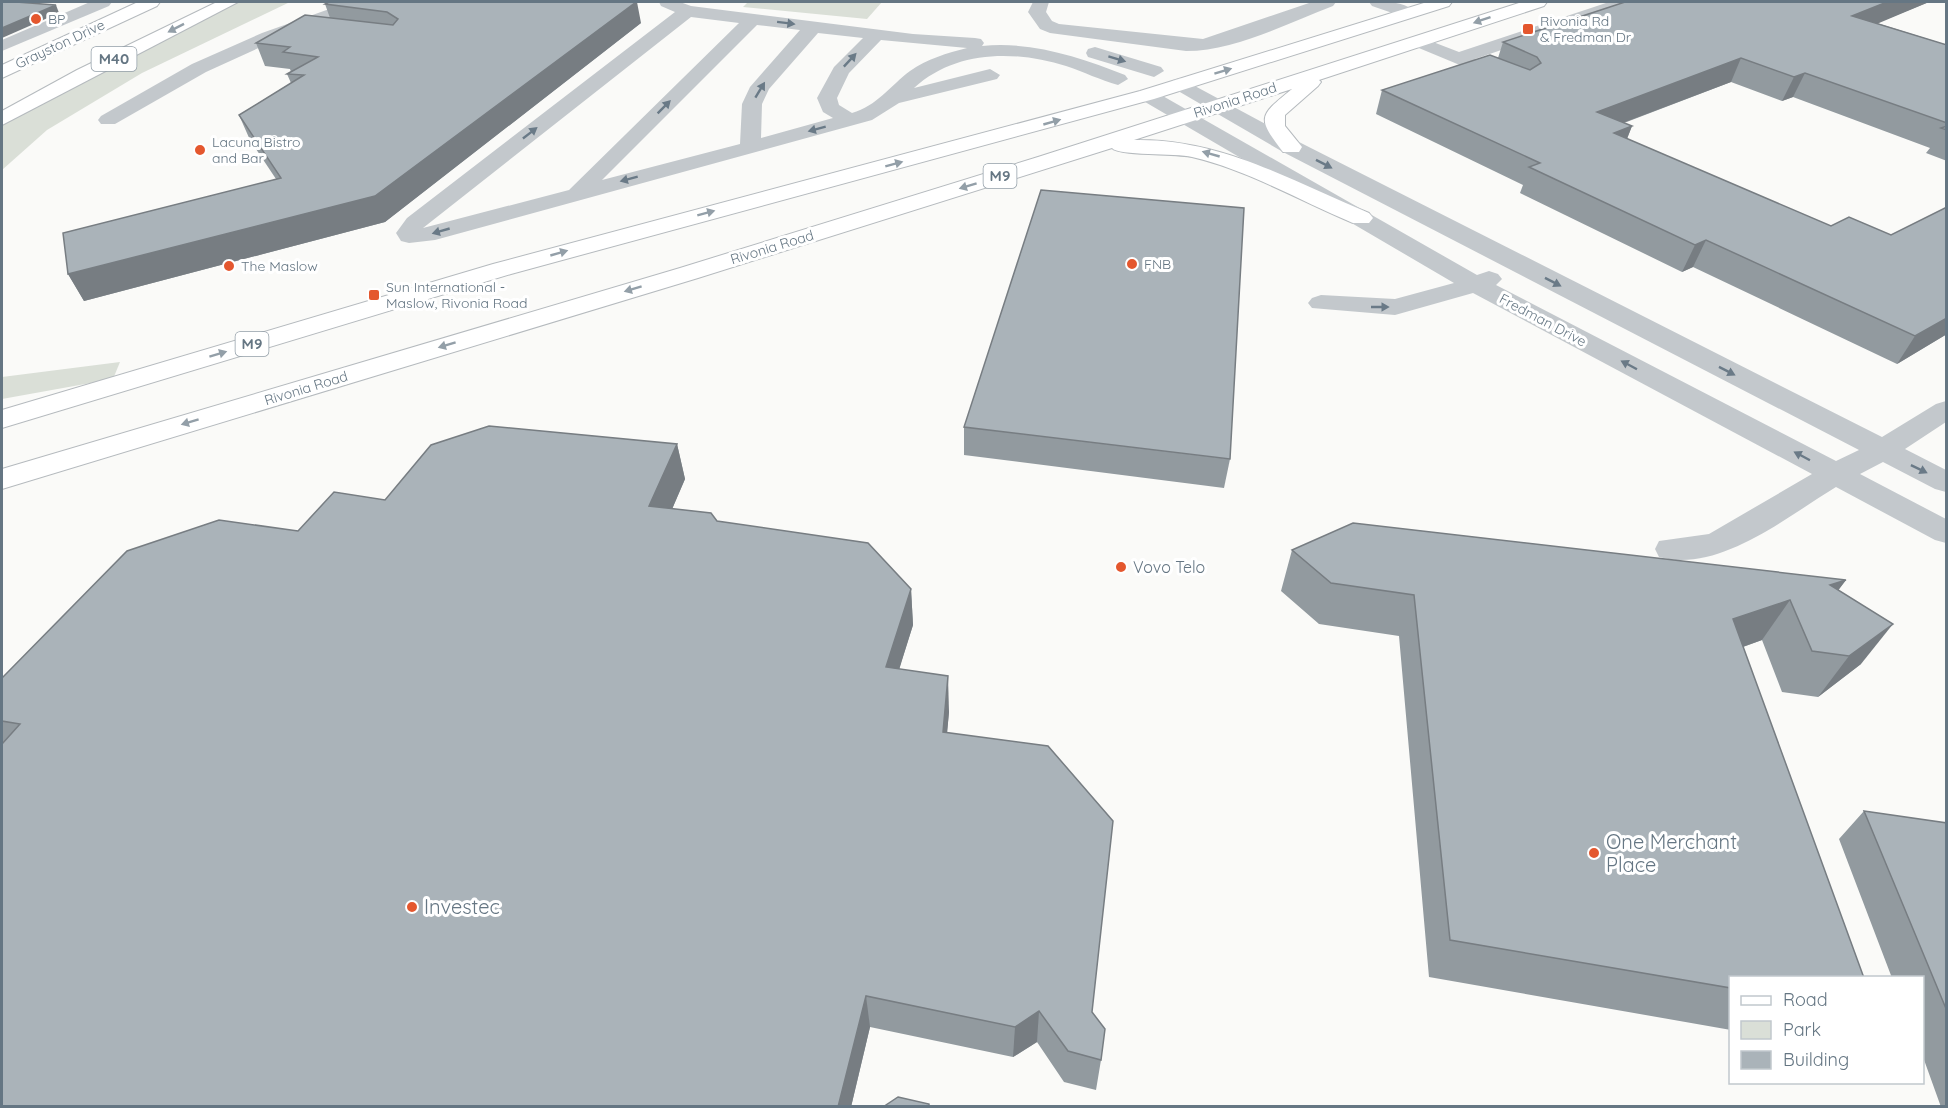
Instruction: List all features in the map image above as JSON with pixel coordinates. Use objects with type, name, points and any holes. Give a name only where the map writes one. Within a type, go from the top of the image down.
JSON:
[{"type":"main road","name":"Grayston Drive","points":[[2,72],[151,2]]},
{"type":"main road","name":"Rivonia Road","points":[[2,419],[502,269],[1151,83],[1180,84],[1443,2]]},
{"type":"main road","name":"Rivonia Road","points":[[2,479],[678,276],[1046,162],[1538,2]]},
{"type":"main road","name":"M40","points":[[2,119],[84,74],[227,3]]},
{"type":"main road","points":[[1291,147],[1275,128],[1275,113],[1297,92],[1327,71]]},
{"type":"main road","points":[[1046,162],[1102,150],[1141,146],[1204,152],[1250,168],[1329,206],[1361,218]]},
{"type":"main road","points":[[2,394],[174,367]]},
{"type":"street","points":[[2,46],[103,2]]},
{"type":"street","points":[[108,120],[198,68],[292,28],[364,2]]},
{"type":"street","name":"Fredman Drive","points":[[663,2],[687,11],[930,41],[1057,47],[1109,57],[1151,83],[1184,117],[1476,285],[1947,532]]},
{"type":"street","points":[[1041,2],[1036,12],[1046,25],[1056,29],[1186,45],[1203,45],[1222,41],[1327,2]]},
{"type":"street","points":[[1378,2],[1407,14]]},
{"type":"street","points":[[1459,58],[1624,2]]},
{"type":"street","points":[[687,11],[415,223],[408,233],[417,238],[427,236],[875,112],[894,99],[916,76],[932,65],[967,54],[1032,52],[1072,60],[1118,79]]},
{"type":"street","points":[[578,193],[753,19]]},
{"type":"street","points":[[750,146],[752,105],[760,87],[814,26]]},
{"type":"street","points":[[292,28],[326,33]]},
{"type":"street","points":[[849,120],[830,108],[827,98],[841,71],[877,34]]},
{"type":"street","points":[[930,41],[927,52],[932,65]]},
{"type":"street","points":[[1420,42],[1500,77]]},
{"type":"street","points":[[2,53],[34,56]]},
{"type":"street","points":[[894,99],[990,75]]},
{"type":"street","points":[[1180,84],[1291,147],[1947,482]]},
{"type":"street","points":[[1321,303],[1395,307],[1418,303],[1476,285],[1521,265]]},
{"type":"street","points":[[1671,549],[1694,548],[1718,543],[1835,474],[1882,450],[1947,410]]},
{"type":"green space","points":[[226,2],[290,2],[142,73],[47,130],[2,170],[2,121]]},
{"type":"green space","points":[[748,2],[882,2],[867,19],[743,7]]},
{"type":"green space","points":[[120,362],[113,379],[2,399],[2,377]]},
{"type":"building","points":[[2,2],[16,2],[56,5],[2,28]]},
{"type":"building","points":[[329,2],[636,2],[375,196],[68,274],[63,233],[281,178],[239,115],[304,75],[287,74],[318,57],[283,52],[290,47],[256,43],[305,15],[393,25],[398,19],[387,12],[325,4]]},
{"type":"building","points":[[1625,2],[1887,2],[1852,16],[1947,45],[1947,123],[1805,73],[1794,77],[1741,58],[1597,112],[1632,126],[1614,133],[1831,226],[1849,217],[1891,235],[1947,207],[1947,318],[1915,336],[1706,240],[1695,245],[1529,167],[1540,163],[1382,90],[1490,55],[1530,70],[1541,63],[1537,57],[1503,42]]},
{"type":"building","points":[[1041,190],[1244,208],[1230,459],[964,427]]},
{"type":"building","points":[[489,426],[677,444],[649,506],[711,513],[717,521],[868,543],[911,589],[886,667],[948,676],[943,732],[1048,746],[1113,821],[1092,1012],[1105,1029],[1101,1060],[1068,1051],[1039,1011],[1015,1027],[866,996],[838,1107],[2,1107],[2,744],[20,724],[2,721],[2,678],[127,551],[219,520],[298,531],[334,492],[385,500],[431,445]]},
{"type":"building","points":[[1353,523],[1846,580],[1830,585],[1893,624],[1849,656],[1812,651],[1790,600],[1733,619],[1863,976],[1729,976],[1729,988],[1450,940],[1414,595],[1331,583],[1292,550]]},
{"type":"building","points":[[1864,811],[1947,823],[1947,1011]]},
{"type":"building","points":[[898,1097],[929,1104],[929,1107],[883,1107]]},
{"type":"place","name":"BP","points":[[36,19]]},
{"type":"place","name":"Rivonia Rd & Fredman Dr","points":[[1528,29]]},
{"type":"place","name":"Lacuna Bistro and Bar","points":[[200,150]]},
{"type":"place","name":"FNB","points":[[1132,264]]},
{"type":"place","name":"The Maslow","points":[[229,266]]},
{"type":"place","name":"Sun International - Maslow, Rivonia Road","points":[[374,295]]},
{"type":"place","name":"Vovo Telo","points":[[1121,567]]},
{"type":"place","name":"One Merchant Place","points":[[1594,853]]},
{"type":"place","name":"Investec","points":[[412,907]]}]
